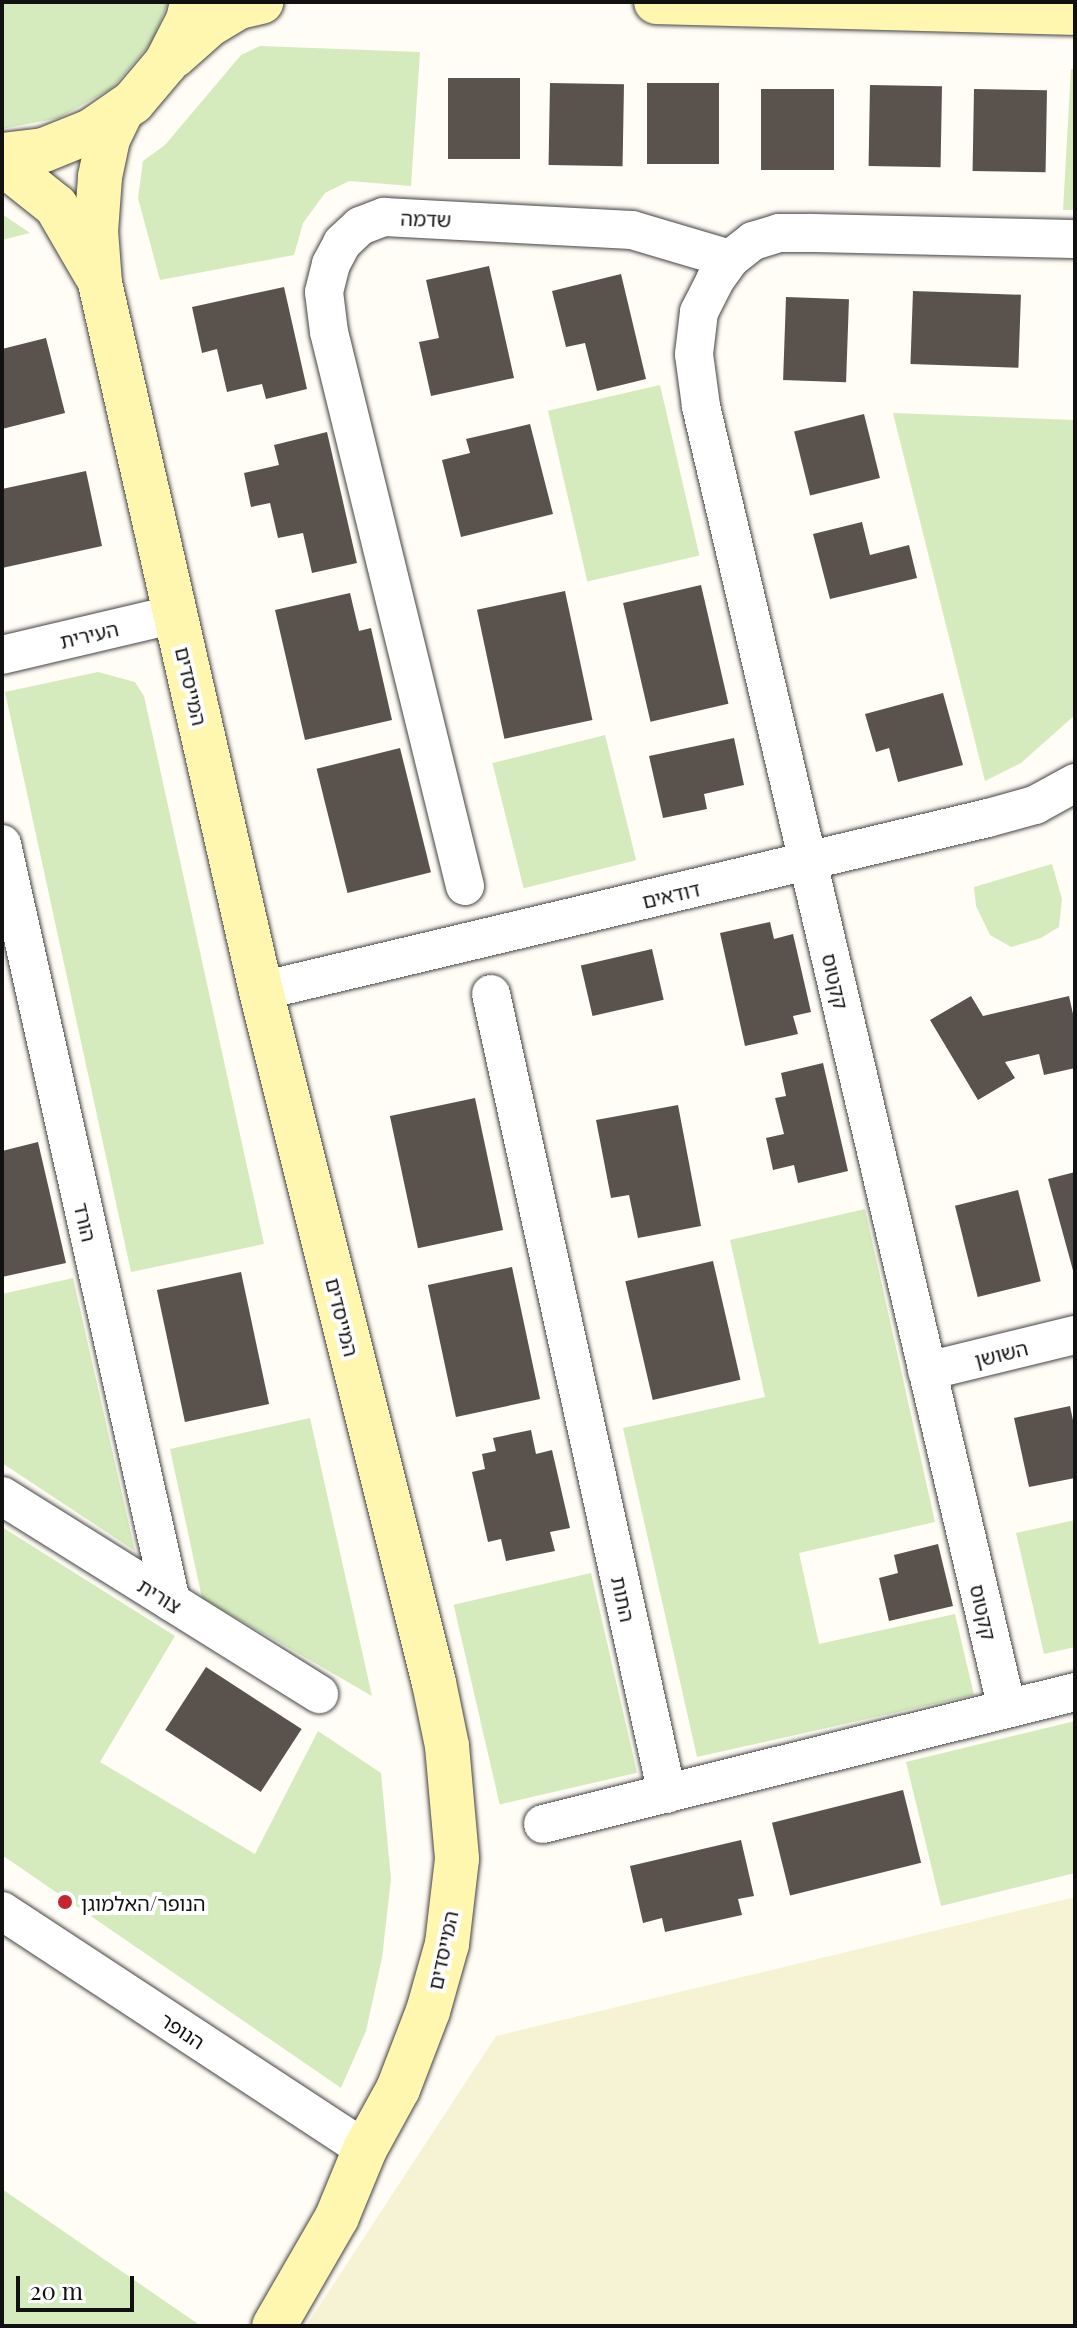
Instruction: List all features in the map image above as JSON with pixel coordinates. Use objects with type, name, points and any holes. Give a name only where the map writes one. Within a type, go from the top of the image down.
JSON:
[{"type":"street","points":[[166,63],[188,20],[192,2]]},
{"type":"street","points":[[2,155],[44,150],[91,131],[122,110],[166,63],[209,25],[239,7],[261,2]]},
{"type":"street","points":[[656,2],[1075,13]]},
{"type":"street","name":"המייסדים","points":[[122,110],[108,139],[100,177],[96,231],[100,283],[261,991],[434,1683],[451,1789],[457,1859],[447,1944],[428,2011],[398,2089],[365,2149],[337,2217],[274,2326]]},
{"type":"street","name":"המייסדים","points":[[2,163],[56,206],[100,283]]},
{"type":"street","name":"שדמה","points":[[465,886],[329,332],[324,292],[331,264],[342,243],[360,226],[384,217],[632,230],[730,259]]},
{"type":"street","points":[[730,259],[753,241],[779,233],[1075,239]]},
{"type":"street","name":"קקטוס","points":[[730,259],[699,312],[694,354],[701,406],[1007,1709]]},
{"type":"street","name":"העירית","points":[[2,655],[175,614]]},
{"type":"street","name":"דודאים","points":[[261,991],[1035,805],[1075,783]]},
{"type":"street","name":"הורד","points":[[2,844],[171,1601]]},
{"type":"street","name":"התות","points":[[491,994],[667,1794]]},
{"type":"street","name":"השושן","points":[[927,1371],[1075,1335]]},
{"type":"street","name":"צורית","points":[[2,1496],[319,1694]]},
{"type":"street","points":[[543,1824],[1075,1692]]},
{"type":"street","name":"הנופר","points":[[2,1911],[365,2149]]},
{"type":"shaded area","points":[[1075,1897],[1075,2326],[306,2326],[496,2036]]},
{"type":"green space","points":[[2,2],[168,2],[152,42],[112,88],[59,118],[2,129]]},
{"type":"green space","points":[[260,46],[420,52],[411,186],[349,181],[325,193],[303,223],[294,255],[160,280],[138,198],[143,161],[165,145],[241,55]]},
{"type":"green space","points":[[1071,69],[1075,69],[1075,210],[1063,210]]},
{"type":"green space","points":[[2,214],[30,233],[2,240]]},
{"type":"green space","points":[[660,385],[699,556],[587,581],[548,411]]},
{"type":"green space","points":[[893,413],[1075,420],[1075,715],[1021,763],[985,781]]},
{"type":"green space","points":[[98,672],[135,682],[144,696],[264,1244],[131,1272],[5,692]]},
{"type":"green space","points":[[605,735],[636,860],[524,888],[492,763]]},
{"type":"green space","points":[[1052,864],[1062,899],[1059,927],[1041,938],[1011,947],[990,935],[976,906],[974,887]]},
{"type":"green space","points":[[865,1209],[935,1522],[799,1553],[819,1644],[955,1614],[974,1695],[697,1757],[623,1428],[765,1397],[730,1240]]},
{"type":"green space","points":[[73,1278],[135,1551],[2,1463],[2,1294]]},
{"type":"green space","points":[[310,1418],[372,1696],[202,1598],[170,1449]]},
{"type":"green space","points":[[1075,1520],[1075,1647],[1044,1654],[1016,1533]]},
{"type":"green space","points":[[2,1527],[175,1636],[100,1762],[255,1854],[318,1731],[381,1773],[391,1879],[382,1958],[366,2031],[341,2088],[2,1855]]},
{"type":"green space","points":[[591,1573],[637,1773],[500,1804],[454,1605]]},
{"type":"green space","points":[[1075,1721],[1075,1873],[941,1906],[906,1762]]},
{"type":"green space","points":[[2,2189],[201,2326],[2,2326]]},
{"type":"building","points":[[448,78],[520,78],[520,159],[448,159]]},
{"type":"building","points":[[550,83],[624,84],[623,166],[549,165]]},
{"type":"building","points":[[647,83],[719,83],[719,164],[647,164]]},
{"type":"building","points":[[870,85],[942,86],[941,167],[869,166]]},
{"type":"building","points":[[761,89],[834,89],[834,170],[761,170]]},
{"type":"building","points":[[974,89],[1047,90],[1046,172],[973,171]]},
{"type":"building","points":[[489,266],[514,378],[431,396],[419,342],[439,338],[426,280]]},
{"type":"building","points":[[621,274],[646,379],[597,391],[585,343],[566,347],[552,291]]},
{"type":"building","points":[[284,287],[307,389],[266,399],[262,384],[227,392],[217,349],[202,353],[192,307]]},
{"type":"building","points":[[913,291],[1021,295],[1018,368],[910,364]]},
{"type":"building","points":[[786,297],[849,299],[846,382],[783,380]]},
{"type":"building","points":[[46,338],[65,413],[2,429],[2,349]]},
{"type":"building","points":[[864,414],[880,478],[810,495],[794,431]]},
{"type":"building","points":[[530,424],[553,514],[461,537],[442,460],[470,453],[466,439]]},
{"type":"building","points":[[327,432],[357,563],[312,573],[303,533],[278,538],[270,503],[251,507],[244,473],[279,465],[274,445]]},
{"type":"building","points":[[86,471],[102,546],[2,568],[2,489]]},
{"type":"building","points":[[862,522],[870,555],[909,545],[917,578],[830,599],[813,534]]},
{"type":"building","points":[[701,585],[728,704],[650,722],[623,603]]},
{"type":"building","points":[[565,591],[592,720],[504,739],[477,610]]},
{"type":"building","points":[[350,593],[359,631],[371,628],[392,720],[305,740],[275,610]]},
{"type":"building","points":[[943,693],[963,765],[898,782],[889,748],[876,752],[865,714]]},
{"type":"building","points":[[734,738],[744,785],[704,794],[707,809],[663,818],[649,756]]},
{"type":"building","points":[[400,748],[431,872],[348,893],[317,769]]},
{"type":"building","points":[[770,922],[774,939],[793,934],[811,1012],[793,1016],[798,1034],[745,1046],[720,933]]},
{"type":"building","points":[[652,949],[664,1000],[593,1016],[581,965]]},
{"type":"building","points":[[971,996],[983,1016],[1069,996],[1075,1023],[1075,1068],[1044,1075],[1039,1054],[1005,1062],[1015,1078],[978,1100],[930,1020]]},
{"type":"building","points":[[823,1063],[848,1171],[798,1183],[794,1165],[773,1170],[766,1138],[784,1134],[775,1098],[786,1096],[781,1073]]},
{"type":"building","points":[[475,1098],[503,1230],[418,1248],[390,1116]]},
{"type":"building","points":[[678,1105],[701,1226],[638,1238],[629,1195],[611,1198],[596,1120]]},
{"type":"building","points":[[38,1142],[66,1263],[2,1277],[2,1151]]},
{"type":"building","points":[[1075,1172],[1075,1274],[1074,1274],[1048,1179]]},
{"type":"building","points":[[1018,1190],[1041,1281],[978,1297],[955,1206]]},
{"type":"building","points":[[713,1261],[740,1380],[653,1400],[625,1281]]},
{"type":"building","points":[[512,1267],[540,1399],[456,1417],[428,1285]]},
{"type":"building","points":[[241,1272],[269,1404],[185,1422],[157,1290]]},
{"type":"building","points":[[1070,1406],[1075,1430],[1075,1478],[1029,1487],[1014,1418]]},
{"type":"building","points":[[531,1430],[536,1454],[552,1450],[570,1528],[550,1532],[555,1551],[506,1561],[501,1539],[488,1542],[472,1472],[485,1469],[482,1454],[496,1451],[493,1438]]},
{"type":"building","points":[[938,1544],[953,1606],[889,1621],[879,1578],[898,1573],[894,1555]]},
{"type":"building","points":[[206,1667],[302,1729],[261,1792],[165,1730]]},
{"type":"building","points":[[903,1790],[921,1863],[790,1895],[772,1823]]},
{"type":"building","points":[[741,1840],[754,1896],[738,1899],[742,1915],[665,1932],[662,1918],[643,1923],[630,1866]]},
{"type":"place","name":"הנופר/האלמוגן","points":[[65,1902]]}]
